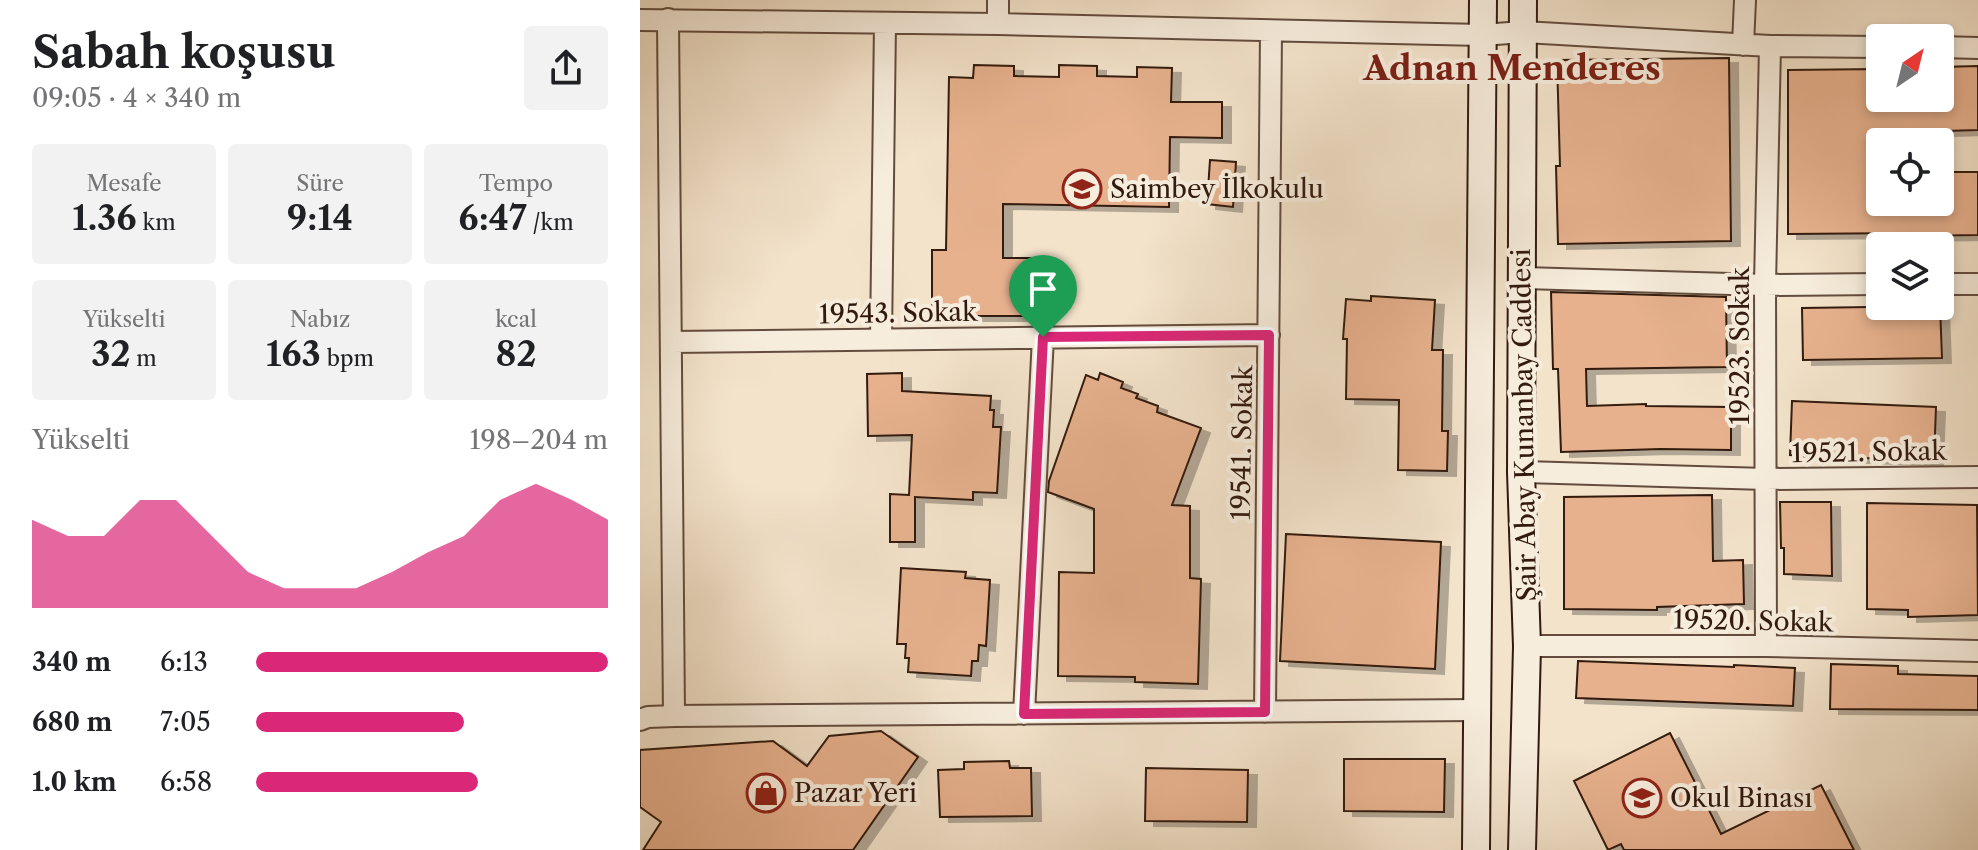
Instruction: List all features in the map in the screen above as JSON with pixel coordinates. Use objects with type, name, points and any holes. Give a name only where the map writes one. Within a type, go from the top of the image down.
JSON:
[{"type":"street","points":[[998,0],[998,24]]},
{"type":"street","name":"Şair Abay Kunanbay Caddesi","points":[[1476,850],[1483,0]]},
{"type":"street","name":"Şair Abay Kunanbay Caddesi","points":[[1522,850],[1527,646],[1521,472],[1523,0]]},
{"type":"street","points":[[1743,45],[1745,0]]},
{"type":"street","points":[[668,19],[674,716]]},
{"type":"street","points":[[640,20],[1482,35],[1523,32],[1743,45],[1866,47]]},
{"type":"street","points":[[881,339],[885,23]]},
{"type":"street","name":"19541. Sokak","points":[[1265,712],[1271,31]]},
{"type":"street","name":"19523. Sokak","points":[[1766,646],[1765,285],[1770,46]]},
{"type":"street","points":[[1954,47],[1978,48]]},
{"type":"street","points":[[1521,278],[1765,285],[1866,284]]},
{"type":"street","points":[[1954,284],[1978,284]]},
{"type":"street","name":"19543. Sokak","points":[[671,342],[1269,335]]},
{"type":"street","points":[[1024,714],[1043,337]]},
{"type":"street","name":"19521. Sokak","points":[[1521,472],[1766,479],[1978,477]]},
{"type":"street","name":"19520. Sokak","points":[[1527,646],[1766,646],[1978,651]]},
{"type":"street","points":[[640,720],[674,716],[1478,710]]},
{"type":"building","points":[[1729,58],[1731,241],[1558,244],[1556,166],[1560,166],[1557,60]]},
{"type":"building","points":[[974,65],[1014,66],[1014,76],[1059,77],[1059,65],[1097,66],[1097,76],[1137,77],[1137,67],[1172,68],[1171,102],[1222,102],[1222,138],[1170,137],[1169,207],[1003,204],[1003,258],[1037,258],[1037,316],[932,316],[932,250],[946,250],[949,77],[973,78]]},
{"type":"building","points":[[1978,66],[1978,130],[1866,128],[1866,216],[1954,216],[1954,172],[1978,172],[1978,235],[1954,235],[1954,232],[1788,234],[1788,70],[1866,69],[1866,112],[1954,112],[1954,67]]},
{"type":"building","points":[[1210,160],[1236,162],[1233,207],[1207,204]]},
{"type":"building","points":[[1551,292],[1726,297],[1727,367],[1586,369],[1587,406],[1646,404],[1731,407],[1731,450],[1561,452],[1558,369],[1553,369]]},
{"type":"building","points":[[1371,296],[1435,300],[1432,350],[1443,350],[1442,431],[1448,431],[1447,471],[1398,470],[1399,400],[1346,399],[1347,339],[1343,339],[1346,299],[1371,301]]},
{"type":"building","points":[[1866,307],[1866,320],[1941,320],[1942,358],[1803,360],[1802,308]]},
{"type":"building","points":[[902,373],[902,391],[991,396],[993,427],[1001,427],[997,493],[973,492],[973,500],[915,497],[915,542],[890,542],[890,494],[909,495],[912,435],[868,436],[867,374]]},
{"type":"building","points":[[1100,373],[1123,382],[1121,388],[1138,394],[1136,398],[1158,406],[1157,412],[1201,428],[1172,505],[1190,506],[1190,578],[1201,579],[1198,684],[1135,682],[1135,677],[1058,676],[1059,572],[1094,573],[1094,509],[1048,492],[1049,481],[1086,375],[1098,380]]},
{"type":"building","points":[[1792,401],[1936,407],[1934,461],[1790,455]]},
{"type":"building","points":[[1712,495],[1713,561],[1743,560],[1744,604],[1657,607],[1657,610],[1564,609],[1564,497]]},
{"type":"building","points":[[1780,502],[1831,502],[1832,576],[1784,574]]},
{"type":"building","points":[[1867,503],[1977,505],[1978,615],[1908,617],[1908,610],[1867,609]]},
{"type":"building","points":[[1286,534],[1441,542],[1435,669],[1280,661]]},
{"type":"building","points":[[901,568],[966,572],[965,578],[990,580],[986,646],[979,645],[978,661],[972,661],[971,676],[908,672],[906,644],[897,644]]},
{"type":"building","points":[[1578,661],[1795,668],[1793,706],[1576,698]]},
{"type":"building","points":[[1831,664],[1898,666],[1898,674],[1978,676],[1978,710],[1830,709]]},
{"type":"building","name":"Pazar Yeri","points":[[881,731],[918,757],[853,850],[643,850],[661,822],[640,807],[640,750],[773,741],[807,766],[829,736]]},
{"type":"building","name":"Okul Binası","points":[[1670,733],[1721,834],[1821,785],[1854,850],[1624,850],[1621,844],[1608,850],[1574,781]]},
{"type":"building","points":[[1344,759],[1445,759],[1444,812],[1344,811]]},
{"type":"building","points":[[1009,761],[1010,768],[1031,768],[1032,816],[940,817],[938,770],[964,769],[964,762]]},
{"type":"building","points":[[1146,768],[1248,770],[1247,822],[1145,821]]},
{"type":"place","name":"Saimbey İlkokulu","points":[[1082,189]]},
{"type":"place","name":"Pazar Yeri","points":[[766,793]]},
{"type":"place","name":"Okul Binası","points":[[1642,798]]},
{"type":"district","name":"Adnan Menderes","points":[[1512,68]]},
{"type":"route","points":[[1269,335],[1265,712],[1024,714],[1043,337],[1269,335]]}]
